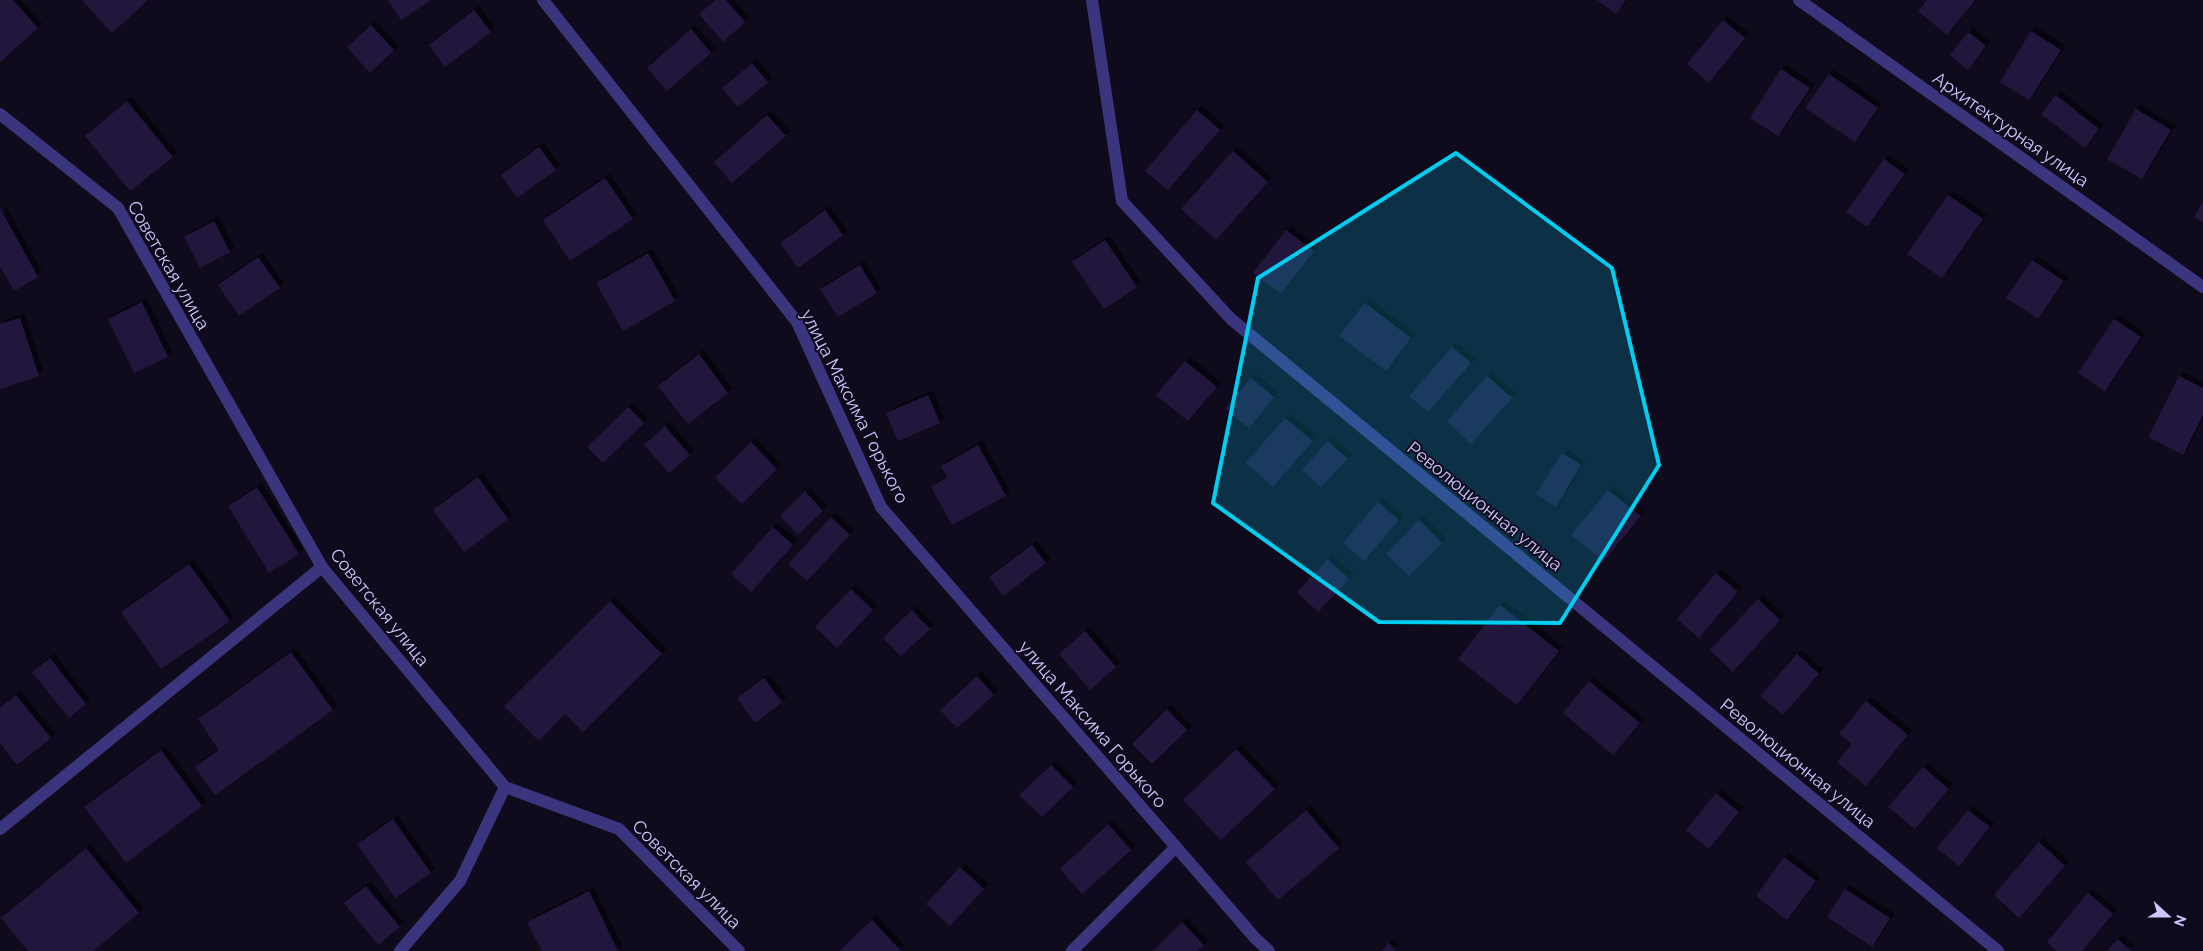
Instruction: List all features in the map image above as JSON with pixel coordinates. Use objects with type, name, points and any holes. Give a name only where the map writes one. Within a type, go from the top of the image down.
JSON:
[{"type":"street","name":"улица Максима Горького","points":[[542,0],[797,322],[881,506],[1255,938],[1269,951]]},
{"type":"street","name":"Революционная улица","points":[[1092,0],[1122,201],[1231,320],[1998,951]]},
{"type":"street","name":"Архитектурная улица","points":[[1799,0],[2203,287]]},
{"type":"street","name":"Советская улица","points":[[2,119],[118,208],[322,567],[505,787],[619,829],[739,951]]},
{"type":"street","points":[[0,829],[322,567]]},
{"type":"street","points":[[400,951],[460,881],[505,787]]},
{"type":"street","points":[[1072,951],[1176,847]]},
{"type":"highlighted area","points":[[1456,153],[1612,268],[1659,465],[1560,623],[1379,622],[1213,503],[1258,278]]},
{"type":"building","points":[[0,0],[13,0],[38,28],[0,62]]},
{"type":"building","points":[[82,0],[148,0],[112,33]]},
{"type":"building","points":[[388,0],[431,0],[401,20]]},
{"type":"building","points":[[715,0],[726,0],[745,22],[723,42],[699,14]]},
{"type":"building","points":[[1597,0],[1626,0],[1616,14]]},
{"type":"building","points":[[1927,0],[1975,0],[1947,35],[1918,11]]},
{"type":"building","points":[[474,10],[491,32],[445,67],[429,45]]},
{"type":"building","points":[[1723,20],[1745,38],[1709,83],[1687,64]]},
{"type":"building","points":[[371,25],[394,50],[370,73],[347,47]]},
{"type":"building","points":[[691,29],[711,53],[667,91],[647,68]]},
{"type":"building","points":[[2031,31],[2061,50],[2029,100],[2000,82]]},
{"type":"building","points":[[1968,32],[1986,46],[1968,70],[1950,55]]},
{"type":"building","points":[[752,63],[768,82],[738,107],[722,88]]},
{"type":"building","points":[[1781,69],[1810,88],[1778,136],[1750,118]]},
{"type":"building","points":[[1829,74],[1878,108],[1855,142],[1805,108]]},
{"type":"building","points":[[2056,95],[2099,129],[2085,148],[2041,114]]},
{"type":"building","points":[[127,101],[173,157],[130,191],[85,136]]},
{"type":"building","points":[[2136,109],[2171,130],[2142,179],[2107,159]]},
{"type":"building","points":[[1197,110],[1220,130],[1168,190],[1145,171]]},
{"type":"building","points":[[767,115],[786,136],[732,183],[714,162]]},
{"type":"building","points":[[539,147],[556,170],[517,198],[501,175]]},
{"type":"building","points":[[1233,151],[1268,182],[1216,240],[1181,209]]},
{"type":"building","points":[[1884,159],[1905,174],[1867,227],[1846,212]]},
{"type":"building","points":[[605,178],[633,219],[570,261],[543,220]]},
{"type":"building","points":[[1948,195],[1983,219],[1942,278],[1907,254]]},
{"type":"building","points":[[2203,202],[2203,222],[2194,217]]},
{"type":"building","points":[[0,208],[38,277],[14,291],[0,266]]},
{"type":"building","points":[[825,210],[843,235],[798,268],[780,243]]},
{"type":"building","points":[[214,221],[230,252],[200,268],[184,237]]},
{"type":"building","points":[[1286,230],[1314,251],[1281,294],[1253,273]]},
{"type":"building","points":[[1105,240],[1137,287],[1104,309],[1072,262]]},
{"type":"building","points":[[648,253],[675,301],[623,331],[596,283]]},
{"type":"building","points":[[258,257],[280,288],[239,316],[218,285]]},
{"type":"building","points":[[2032,260],[2064,281],[2038,319],[2006,298]]},
{"type":"building","points":[[860,265],[877,293],[838,317],[820,289]]},
{"type":"building","points":[[142,302],[168,357],[134,373],[108,319]]},
{"type":"building","points":[[1365,303],[1411,338],[1386,371],[1339,336]]},
{"type":"building","points":[[20,318],[39,376],[0,389],[0,324]]},
{"type":"building","points":[[2114,319],[2141,337],[2105,391],[2078,373]]},
{"type":"building","points":[[1452,347],[1471,363],[1428,412],[1409,396]]},
{"type":"building","points":[[699,354],[728,393],[688,424],[658,386]]},
{"type":"building","points":[[1185,361],[1217,387],[1188,421],[1156,395]]},
{"type":"building","points":[[1487,376],[1512,398],[1471,444],[1447,421]]},
{"type":"building","points":[[2179,376],[2203,388],[2203,415],[2183,455],[2148,437]]},
{"type":"building","points":[[1251,378],[1274,397],[1249,428],[1225,409]]},
{"type":"building","points":[[928,395],[940,423],[898,441],[886,413]]},
{"type":"building","points":[[628,407],[644,423],[603,463],[587,447]]},
{"type":"building","points":[[1285,418],[1313,441],[1273,487],[1246,463]]},
{"type":"building","points":[[665,426],[690,455],[669,473],[644,445]]},
{"type":"building","points":[[1328,441],[1348,459],[1321,487],[1302,470]]},
{"type":"building","points":[[751,442],[777,469],[742,504],[715,478]]},
{"type":"building","points":[[978,445],[1006,496],[952,525],[931,487],[947,477],[941,466]]},
{"type":"building","points":[[1562,453],[1581,465],[1556,507],[1536,494]]},
{"type":"building","points":[[478,477],[508,519],[464,552],[433,510]]},
{"type":"building","points":[[257,487],[299,554],[269,573],[228,506]]},
{"type":"building","points":[[1608,490],[1641,516],[1604,561],[1571,535]]},
{"type":"building","points":[[805,491],[823,511],[798,535],[780,516]]},
{"type":"building","points":[[1378,502],[1399,520],[1364,561],[1343,543]]},
{"type":"building","points":[[831,517],[850,535],[807,581],[788,564]]},
{"type":"building","points":[[1419,520],[1442,543],[1409,576],[1386,554]]},
{"type":"building","points":[[773,527],[793,545],[751,592],[731,574]]},
{"type":"building","points":[[1032,545],[1046,563],[1003,596],[989,577]]},
{"type":"building","points":[[1328,559],[1349,579],[1318,612],[1297,592]]},
{"type":"building","points":[[189,564],[230,621],[161,669],[121,612]]},
{"type":"building","points":[[1716,573],[1738,592],[1699,638],[1677,619]]},
{"type":"building","points":[[851,589],[873,610],[837,648],[815,627]]},
{"type":"building","points":[[1758,599],[1780,620],[1733,672],[1710,650]]},
{"type":"building","points":[[610,601],[662,654],[583,732],[565,714],[539,741],[504,706]]},
{"type":"building","points":[[1500,605],[1559,651],[1517,705],[1458,659]]},
{"type":"building","points":[[912,610],[930,629],[901,656],[883,638]]},
{"type":"building","points":[[1085,631],[1116,667],[1090,690],[1059,654]]},
{"type":"building","points":[[291,652],[333,710],[215,795],[195,767],[219,750],[198,719]]},
{"type":"building","points":[[1797,654],[1819,674],[1783,715],[1760,696]]},
{"type":"building","points":[[50,658],[86,704],[69,718],[32,672]]},
{"type":"building","points":[[977,676],[994,695],[957,728],[940,710]]},
{"type":"building","points":[[764,678],[782,702],[755,723],[737,698]]},
{"type":"building","points":[[1589,681],[1640,723],[1613,755],[1563,713]]},
{"type":"building","points":[[16,695],[51,738],[17,765],[0,743],[0,708]]},
{"type":"building","points":[[1866,701],[1908,735],[1866,786],[1837,762],[1852,744],[1839,734]]},
{"type":"building","points":[[1167,709],[1187,730],[1152,764],[1132,744]]},
{"type":"building","points":[[1236,749],[1275,789],[1221,840],[1183,800]]},
{"type":"building","points":[[161,750],[202,806],[126,863],[84,807]]},
{"type":"building","points":[[1051,765],[1073,787],[1042,817],[1019,795]]},
{"type":"building","points":[[1923,767],[1949,789],[1915,829],[1888,807]]},
{"type":"building","points":[[1716,793],[1739,812],[1709,849],[1686,830]]},
{"type":"building","points":[[1306,810],[1339,848],[1278,900],[1246,862]]},
{"type":"building","points":[[1968,810],[1990,827],[1959,866],[1937,848]]},
{"type":"building","points":[[393,819],[431,873],[395,898],[357,844]]},
{"type":"building","points":[[1108,824],[1131,850],[1082,894],[1060,869]]},
{"type":"building","points":[[2039,842],[2065,866],[2019,918],[1994,895]]},
{"type":"building","points":[[86,848],[139,913],[93,951],[28,951],[1,918]]},
{"type":"building","points":[[1784,857],[1816,881],[1787,920],[1756,896]]},
{"type":"building","points":[[960,867],[984,889],[950,926],[926,904]]},
{"type":"building","points":[[366,886],[400,927],[378,945],[344,903]]},
{"type":"building","points":[[1845,889],[1890,918],[1872,947],[1827,917]]},
{"type":"building","points":[[589,891],[618,951],[542,951],[527,922]]},
{"type":"building","points":[[2088,893],[2113,914],[2082,951],[2057,951],[2047,942]]},
{"type":"building","points":[[872,920],[901,951],[839,951]]},
{"type":"building","points":[[1182,922],[1204,945],[1198,951],[1153,951]]},
{"type":"building","points":[[2118,939],[2131,951],[2107,951]]},
{"type":"building","points":[[1389,943],[1396,951],[1381,951]]}]
